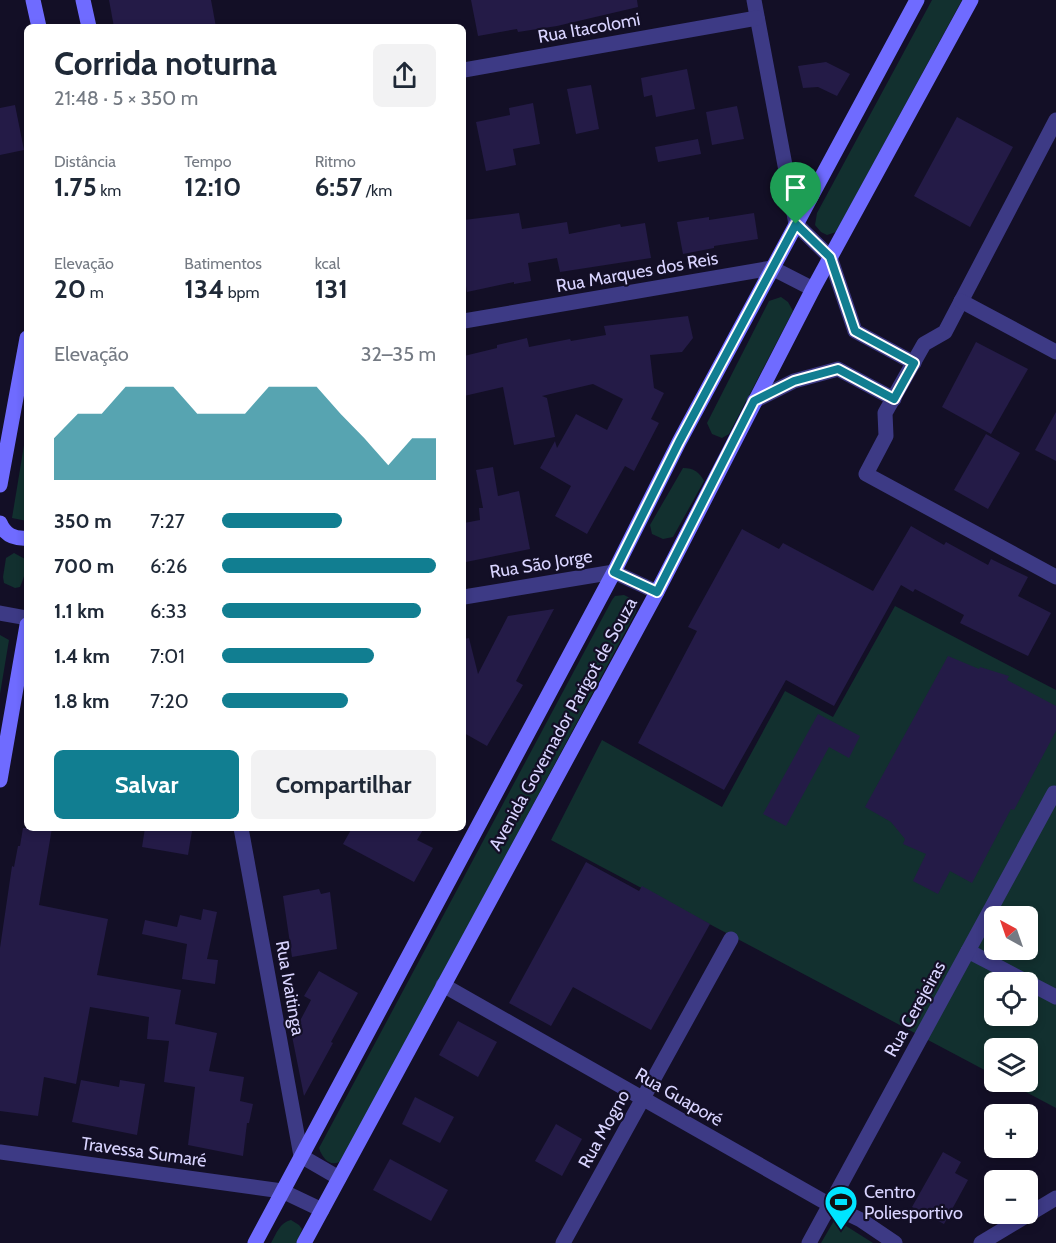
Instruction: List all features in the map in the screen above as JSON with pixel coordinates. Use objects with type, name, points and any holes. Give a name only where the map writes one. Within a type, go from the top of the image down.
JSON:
[{"type":"street","points":[[33,0],[38,24]]},
{"type":"street","points":[[83,0],[88,24]]},
{"type":"street","points":[[754,0],[796,224],[830,257],[855,331],[914,363]]},
{"type":"street","name":"Avenida Governador Parigot de Souza","points":[[255,1243],[614,572],[679,442],[917,0]]},
{"type":"street","name":"Avenida Governador Parigot de Souza","points":[[304,1243],[657,592],[813,289],[971,0]]},
{"type":"street","name":"Rua Itacolomi","points":[[466,70],[758,18]]},
{"type":"street","points":[[1055,122],[945,332],[924,344],[885,412],[886,436],[866,474],[1056,577]]},
{"type":"street","points":[[772,268],[813,289]]},
{"type":"street","name":"Rua Marques dos Reis","points":[[466,321],[772,268]]},
{"type":"street","points":[[961,301],[1056,352]]},
{"type":"street","points":[[0,485],[3,452],[24,352]]},
{"type":"street","points":[[754,401],[794,381],[838,369],[894,399]]},
{"type":"street","points":[[0,523],[9,535],[18,539],[24,538]]},
{"type":"street","name":"Rua São Jorge","points":[[466,597],[614,572],[657,592]]},
{"type":"street","points":[[0,613],[24,617]]},
{"type":"street","points":[[0,780],[24,642]]},
{"type":"street","name":"Rua Cerejeiras","points":[[809,1243],[1055,793]]},
{"type":"street","name":"Rua Ivaitinga","points":[[242,831],[301,1156]]},
{"type":"street","name":"Rua Mogno","points":[[563,1243],[731,939]]},
{"type":"street","points":[[968,951],[1056,997]]},
{"type":"street","name":"Rua Guaporé","points":[[443,985],[830,1205],[861,1220],[895,1243]]},
{"type":"street","name":"Travessa Sumaré","points":[[0,1152],[282,1191],[322,1210]]},
{"type":"street","points":[[301,1156],[339,1178]]},
{"type":"street","points":[[981,1243],[1056,1198]]},
{"type":"green space","points":[[932,0],[962,0],[836,232],[827,235],[815,225],[817,213]]},
{"type":"green space","points":[[781,297],[788,302],[793,311],[729,434],[722,438],[712,434],[707,423],[769,301]]},
{"type":"green space","points":[[24,445],[24,520],[12,518]]},
{"type":"green space","points":[[683,468],[696,471],[704,481],[673,537],[663,539],[652,534],[650,525]]},
{"type":"green space","points":[[14,553],[24,558],[24,577],[20,587],[15,588],[4,583],[6,558]]},
{"type":"green space","points":[[624,595],[637,604],[636,612],[343,1160],[335,1163],[328,1162],[319,1148],[612,600],[615,596]]},
{"type":"green space","points":[[895,606],[1056,690],[1056,1108],[1026,1092],[1038,1092],[1038,1038],[984,1038],[984,1070],[551,840],[602,740],[722,807],[785,691],[833,717]]},
{"type":"green space","points":[[0,635],[9,640],[0,694]]},
{"type":"green space","name":"Centro Poliesportivo","points":[[835,1219],[873,1243],[821,1243]]},
{"type":"green space","points":[[291,1220],[302,1229],[297,1243],[271,1243],[281,1226]]},
{"type":"building","points":[[109,0],[211,0],[215,24],[113,24]]},
{"type":"building","points":[[471,0],[637,0],[638,7],[557,26],[518,32],[517,29],[478,36]]},
{"type":"building","points":[[826,62],[850,74],[837,96],[818,87],[803,88],[798,66]]},
{"type":"building","points":[[687,69],[695,109],[656,117],[652,95],[644,97],[641,78]]},
{"type":"building","points":[[591,85],[599,129],[576,134],[567,89]]},
{"type":"building","points":[[533,103],[540,144],[513,149],[516,165],[486,171],[476,122],[510,115],[509,108]]},
{"type":"building","points":[[15,105],[24,150],[0,155],[0,108]]},
{"type":"building","points":[[737,106],[744,139],[712,145],[706,112]]},
{"type":"building","points":[[957,117],[1013,147],[970,227],[914,196]]},
{"type":"building","points":[[698,139],[701,154],[658,162],[655,147]]},
{"type":"building","points":[[519,213],[522,229],[567,222],[569,234],[620,224],[621,227],[645,223],[651,258],[560,272],[557,258],[528,263],[531,281],[514,284],[514,282],[467,292],[466,220]]},
{"type":"building","points":[[754,213],[758,239],[683,254],[677,222]]},
{"type":"building","points":[[688,316],[693,338],[682,352],[650,355],[654,388],[664,393],[651,419],[659,423],[634,471],[625,466],[587,534],[555,516],[571,486],[540,468],[555,441],[557,448],[576,414],[607,430],[623,399],[593,384],[542,396],[547,398],[555,437],[514,445],[503,387],[466,396],[466,356],[527,338],[529,347],[606,335],[604,326]]},
{"type":"building","points":[[976,342],[1028,369],[991,434],[942,407]]},
{"type":"building","points":[[1056,412],[1056,461],[1035,450]]},
{"type":"building","points":[[986,434],[1020,453],[988,509],[954,490]]},
{"type":"building","points":[[493,467],[498,496],[519,491],[530,549],[466,562],[466,523],[480,520],[479,508],[483,508],[476,470]]},
{"type":"building","points":[[911,526],[944,545],[946,542],[988,565],[991,559],[1028,577],[1018,596],[1051,613],[1028,656],[960,623],[964,615],[915,589],[913,592],[901,585],[834,706],[786,680],[724,790],[638,743],[697,631],[688,627],[742,529],[779,549],[783,543],[873,591]]},
{"type":"building","points":[[554,609],[516,681],[523,685],[487,746],[466,734],[466,639],[469,638],[478,674],[508,616]]},
{"type":"building","points":[[948,656],[979,669],[980,667],[1009,676],[1007,680],[1056,706],[1056,731],[972,883],[950,871],[938,894],[913,881],[926,854],[903,844],[905,839],[891,822],[865,807]]},
{"type":"building","points":[[818,714],[860,736],[849,758],[829,747],[786,826],[763,814]]},
{"type":"building","points":[[23,828],[24,831],[51,831],[39,905],[108,919],[97,975],[181,990],[175,1024],[217,1033],[209,1071],[244,1077],[240,1101],[253,1104],[249,1123],[247,1123],[243,1156],[188,1145],[195,1087],[164,1082],[169,1041],[147,1039],[149,1017],[90,1007],[76,1084],[44,1077],[38,1116],[0,1111],[0,948],[12,866],[14,867],[18,846],[20,846]]},
{"type":"building","points":[[145,831],[192,831],[188,855],[142,847]]},
{"type":"building","points":[[350,831],[422,831],[417,840],[433,848],[414,882],[343,844]]},
{"type":"building","points":[[586,862],[639,891],[642,886],[710,924],[651,1030],[573,987],[551,1026],[509,1003]]},
{"type":"building","points":[[319,889],[321,894],[330,892],[337,949],[292,957],[283,896]]},
{"type":"building","points":[[203,909],[217,912],[207,959],[218,960],[215,984],[182,979],[187,944],[142,934],[145,920],[177,927],[180,915],[201,920]]},
{"type":"building","points":[[319,971],[358,993],[304,1096],[292,1036],[311,1000],[304,996]]},
{"type":"building","points":[[458,1021],[497,1042],[478,1077],[439,1055]]},
{"type":"building","points":[[81,1080],[119,1087],[120,1080],[145,1084],[137,1135],[72,1122]]},
{"type":"building","points":[[415,1097],[454,1117],[440,1143],[402,1124]]},
{"type":"building","points":[[556,1124],[582,1139],[562,1176],[535,1161]]},
{"type":"building","points":[[943,1152],[961,1162],[955,1173],[968,1180],[944,1224],[912,1207]]},
{"type":"building","points":[[390,1159],[448,1190],[431,1221],[373,1190]]},
{"type":"place","name":"Centro Poliesportivo","points":[[841,1231]]},
{"type":"route","points":[[796,224],[830,257],[855,331],[914,363],[894,399],[838,369],[794,381],[754,401],[657,592],[614,572],[679,442],[796,224]]}]
